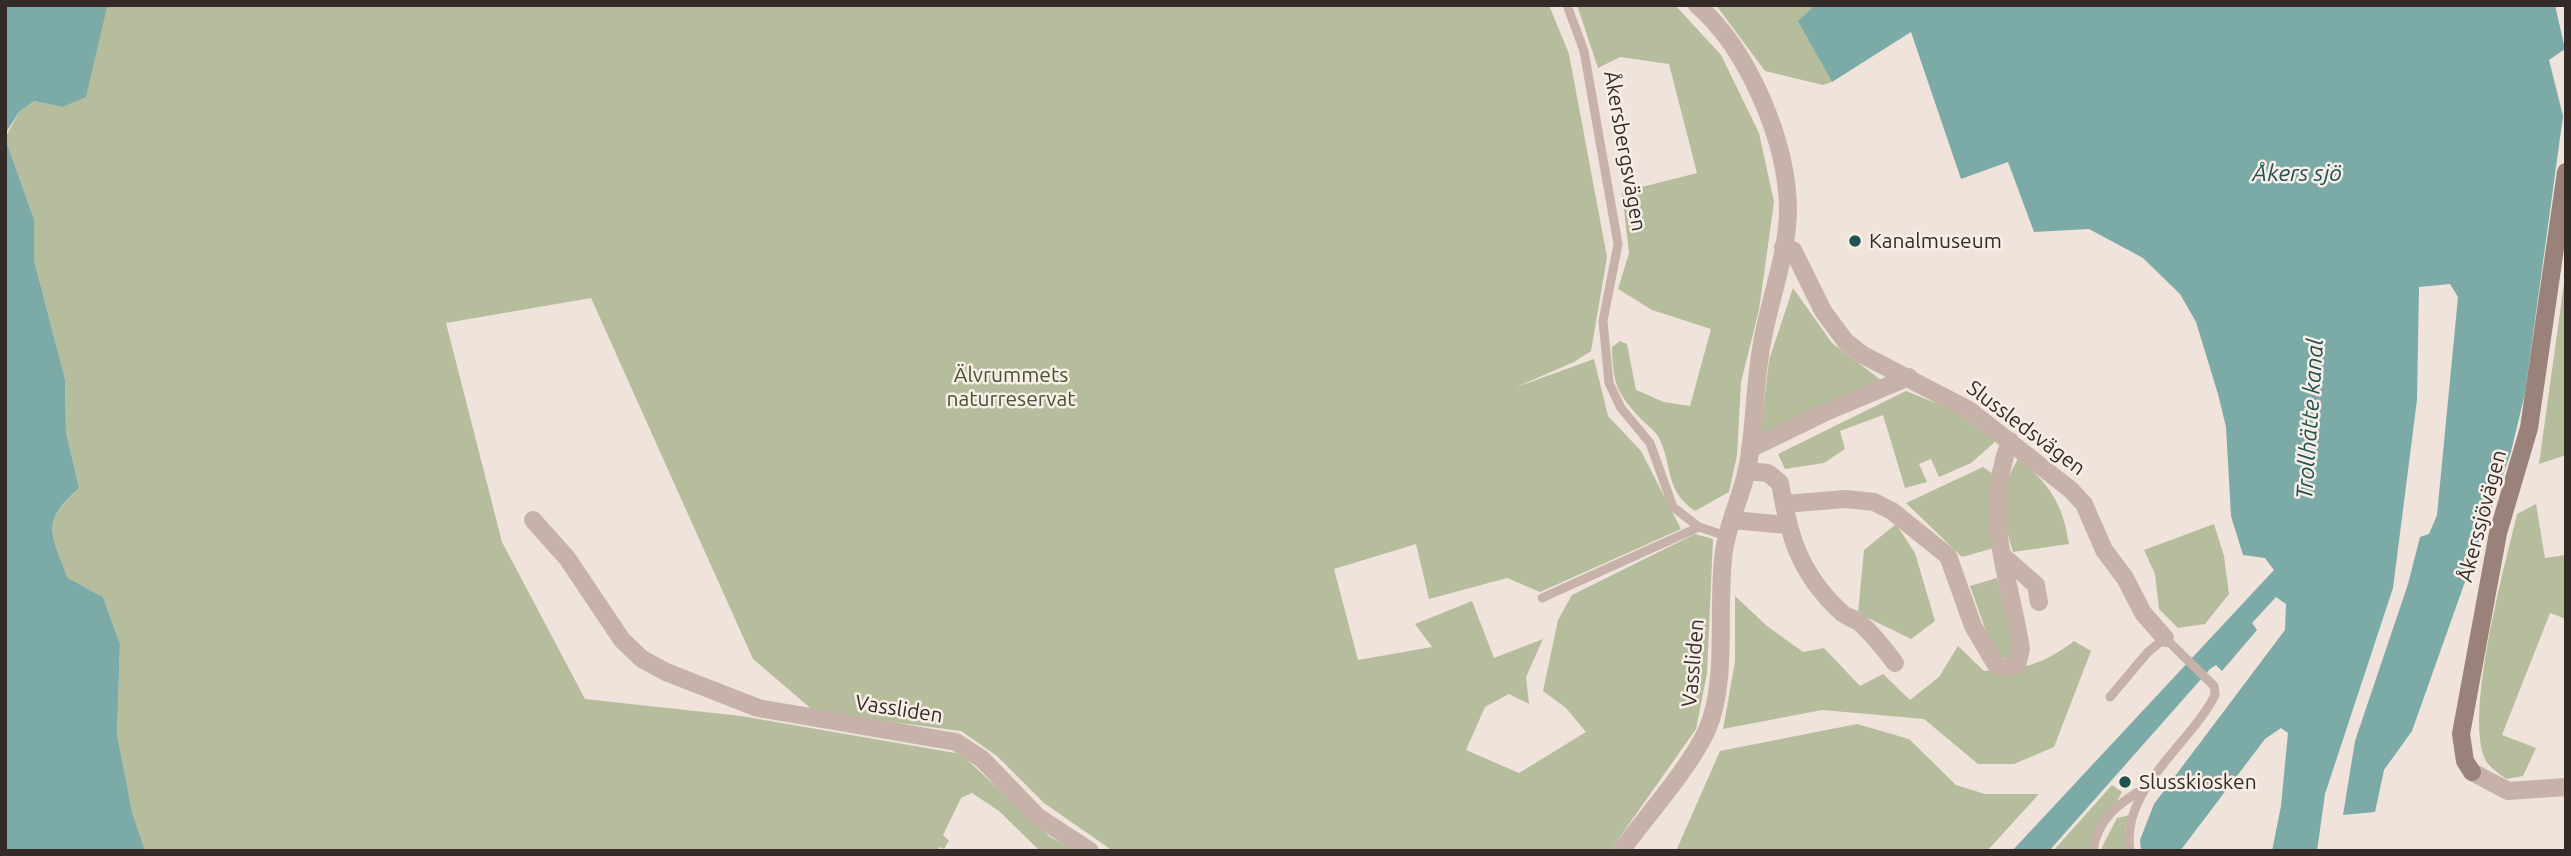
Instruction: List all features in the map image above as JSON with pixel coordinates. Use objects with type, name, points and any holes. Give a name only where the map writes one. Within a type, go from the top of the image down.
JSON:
[{"type":"street","points":[[1697,5],[1728,39],[1757,90],[1772,127],[1785,174],[1788,209],[1783,247],[1761,348],[1746,471],[1729,528],[1787,525]]},
{"type":"street","name":"Åkerssjövägen","points":[[2566,173],[2529,428],[2498,533],[2461,734],[2465,761],[2472,772],[2508,791],[2566,787]]},
{"type":"street","name":"Slussledsvägen","points":[[1783,247],[1793,250],[1822,312],[1846,342],[1863,355],[1969,410],[2071,490],[2084,504],[2104,550],[2125,578],[2143,613],[2165,638]]},
{"type":"street","points":[[1750,449],[1909,377]]},
{"type":"street","points":[[1784,504],[1846,499],[1874,502],[1892,511],[1948,556],[1977,635],[1996,665],[2003,668],[2017,665],[2021,649],[1995,506],[2001,467],[2011,441]]},
{"type":"street","points":[[1746,471],[1768,473],[1780,483],[1787,525],[1799,560],[1842,613],[1857,620],[1876,638],[1895,663]]},
{"type":"street","name":"Vassliden","points":[[533,520],[567,558],[622,640],[642,659],[708,690],[758,708],[956,742],[982,758],[1038,817],[1090,851]]},
{"type":"street","name":"Vassliden","points":[[1621,851],[1694,751],[1710,720],[1717,680],[1722,565],[1729,528]]},
{"type":"street","points":[[2004,557],[2036,585],[2039,601]]},
{"type":"lane","name":"Åkersbergsvägen","points":[[1567,5],[1584,51],[1618,244],[1604,321],[1609,383],[1621,408],[1650,443],[1673,507],[1699,527],[1729,528]]},
{"type":"lane","points":[[1542,598],[1699,527]]},
{"type":"lane","points":[[2110,697],[2148,652],[2165,638]]},
{"type":"lane","name":"Slussledsvägen","points":[[2130,851],[2130,829],[2136,809],[2149,786],[2212,702],[2214,687],[2165,638]]},
{"type":"lane","name":"Slussledsvägen","points":[[2093,851],[2104,821],[2119,803],[2149,786]]},
{"type":"green space","name":"Älvrummets naturreservat","points":[[106,5],[1549,5],[1569,54],[1607,257],[1591,351],[1574,362],[1514,388],[1594,359],[1608,416],[1641,451],[1681,529],[1540,592],[1507,578],[1429,599],[1416,544],[1334,569],[1358,660],[1432,647],[1415,624],[1472,601],[1494,658],[1543,639],[1526,677],[1529,704],[1509,694],[1485,707],[1466,750],[1519,773],[1586,732],[1566,708],[1543,691],[1558,620],[1572,595],[1695,534],[1713,539],[1707,673],[1696,729],[1610,851],[1113,851],[1044,803],[997,756],[961,731],[815,712],[753,659],[591,298],[446,323],[502,542],[585,699],[741,716],[961,754],[1050,837],[1078,851],[1040,851],[999,811],[972,793],[961,798],[943,835],[949,841],[944,849],[940,847],[937,851],[128,851],[124,772],[117,734],[120,644],[103,597],[68,578],[54,539],[52,530],[58,511],[79,488],[66,432],[65,379],[34,260],[34,219],[5,138],[19,112],[34,101],[62,107]]},
{"type":"green space","points":[[1577,5],[1675,5],[1721,55],[1759,133],[1774,202],[1759,310],[1741,382],[1737,455],[1729,492],[1695,511],[1685,503],[1674,487],[1659,437],[1621,395],[1613,370],[1612,347],[1620,341],[1627,344],[1636,390],[1664,402],[1690,406],[1711,329],[1652,310],[1618,289],[1629,253],[1622,192],[1697,173],[1669,64],[1620,57],[1598,68]]},
{"type":"green space","points":[[1716,5],[1815,5],[1799,21],[1832,82],[1823,85],[1765,71]]},
{"type":"green space","points":[[2566,269],[2566,455],[2539,464]]},
{"type":"green space","points":[[1793,288],[1832,343],[1881,380],[1760,437],[1769,360]]},
{"type":"green space","points":[[1906,391],[1955,411],[1996,441],[1971,463],[1939,477],[1931,459],[1919,464],[1927,482],[1905,488],[1883,415],[1840,431],[1845,449],[1824,463],[1785,469],[1778,454]]},
{"type":"green space","points":[[2019,457],[2053,496],[2063,516],[2069,544],[2013,552],[2003,503],[2007,483]]},
{"type":"green space","points":[[1983,467],[1993,474],[1994,548],[1962,557],[1906,503]]},
{"type":"green space","points":[[2536,504],[2545,558],[2566,555],[2566,619],[2550,613],[2502,735],[2536,748],[2523,776],[2506,779],[2486,761],[2480,740],[2479,711],[2488,640],[2517,514]]},
{"type":"green space","points":[[1896,524],[1915,553],[1935,621],[1911,639],[1858,613],[1864,550]]},
{"type":"green space","points":[[2214,524],[2224,556],[2229,594],[2205,624],[2178,628],[2159,609],[2155,574],[2144,550]]},
{"type":"green space","points":[[1997,578],[2016,649],[2015,658],[1999,658],[1991,645],[1970,586]]},
{"type":"green space","points":[[1735,596],[1767,626],[1803,652],[1824,648],[1860,686],[1883,674],[1910,700],[1939,677],[1958,646],[1984,671],[2011,669],[2042,661],[2074,641],[2091,651],[2054,747],[2014,764],[1978,764],[1924,719],[1822,710],[1723,729],[1735,662]]},
{"type":"green space","points":[[1857,724],[1909,739],[1956,785],[1985,794],[2039,794],[1987,851],[1676,851],[1720,751]]},
{"type":"green space","points":[[2112,785],[2122,792],[2090,851],[2053,851]]},
{"type":"green space","points":[[2130,815],[2125,829],[2127,851],[2100,851],[2117,818]]},
{"type":"water","points":[[5,5],[107,7],[86,97],[62,107],[34,101],[19,112],[5,134]]},
{"type":"water","name":"Åkers sjö","points":[[1815,5],[2555,5],[2565,49],[2549,60],[2563,116],[2525,393],[2511,452],[2412,731],[2384,770],[2375,812],[2343,815],[2355,741],[2408,584],[2420,537],[2429,534],[2437,515],[2458,297],[2450,284],[2419,287],[2417,400],[2393,588],[2325,794],[2317,851],[2272,851],[2281,806],[2288,733],[2281,728],[2265,739],[2180,851],[2141,851],[2140,840],[2154,804],[2285,630],[2286,604],[2276,597],[2252,623],[2257,630],[2222,671],[2216,665],[2210,669],[2049,851],[2012,851],[2274,570],[2265,558],[2243,555],[2231,516],[2226,427],[2196,322],[2180,294],[2143,258],[2089,229],[2034,232],[2008,162],[1961,179],[1911,32],[1832,82],[1798,21]]},
{"type":"water","points":[[5,138],[34,219],[34,260],[65,379],[66,432],[79,488],[58,510],[54,520],[54,539],[68,578],[103,597],[120,644],[117,734],[132,813],[145,851],[5,851]]},
{"type":"place","name":"Kanalmuseum","points":[[1855,241]]},
{"type":"place","name":"Slusskiosken","points":[[2125,782]]},
{"type":"water label","name":"Trollhätte kanal","points":[[2310,419]]}]
